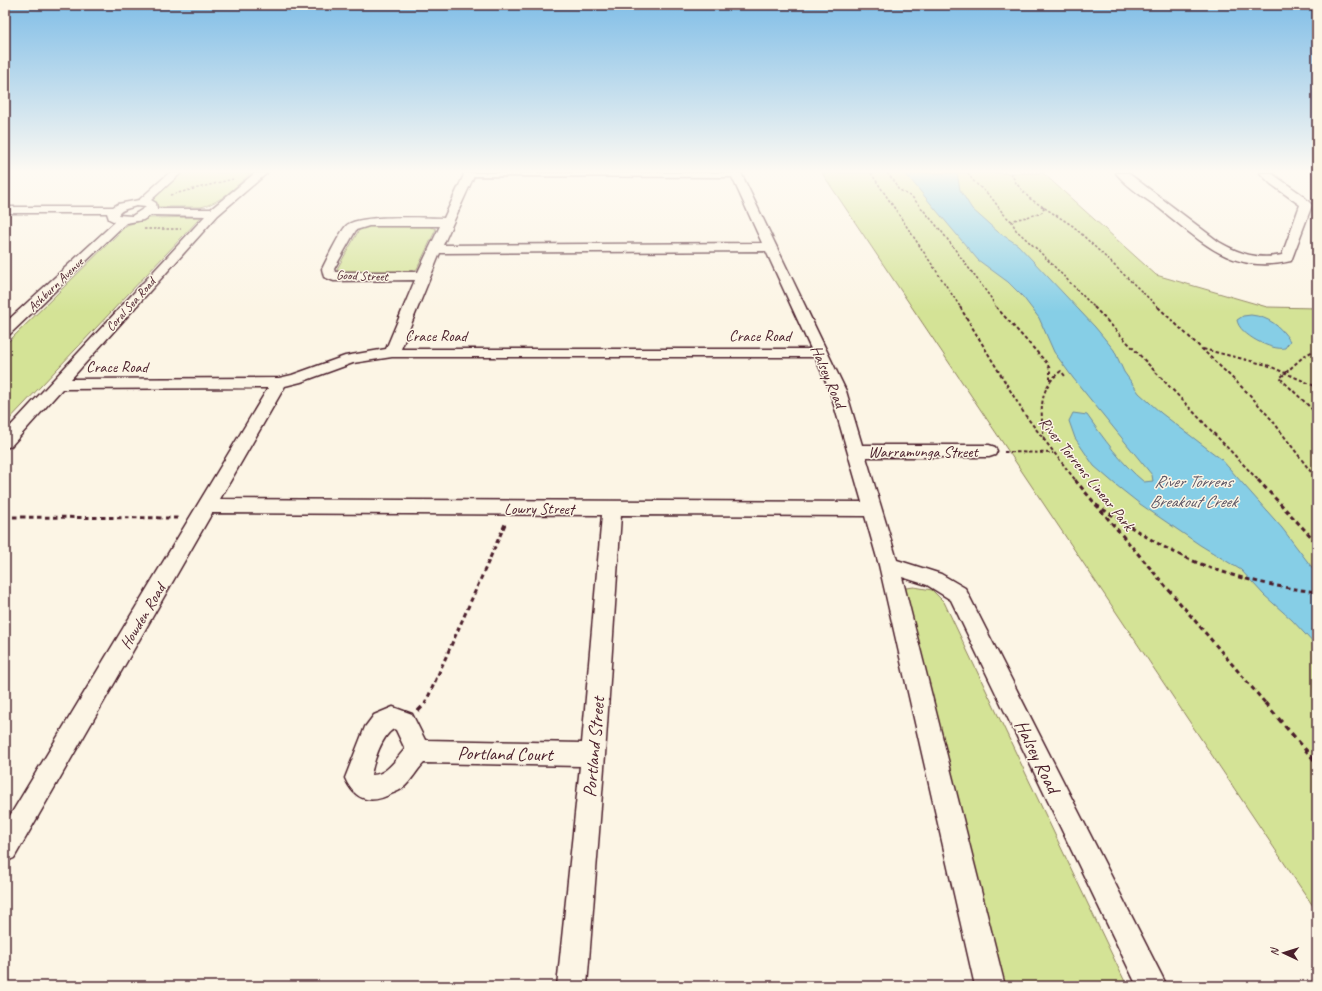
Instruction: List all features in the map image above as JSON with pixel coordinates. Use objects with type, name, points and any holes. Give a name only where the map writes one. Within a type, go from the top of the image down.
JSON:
[{"type":"street","name":"Ashburn Avenue","points":[[5,331],[117,219]]},
{"type":"street","name":"Coral Sea Road","points":[[5,442],[208,219]]},
{"type":"street","points":[[392,353],[423,276],[448,219]]},
{"type":"street","name":"Halsey Road","points":[[756,219],[838,391],[889,565],[990,986]]},
{"type":"street","points":[[1180,219],[1216,248],[1235,257],[1259,262],[1275,262],[1287,258],[1305,219]]},
{"type":"street","name":"Good Street","points":[[423,276],[334,277],[329,274],[328,269],[352,228],[357,225],[369,222],[447,222]]},
{"type":"street","points":[[435,249],[770,248]]},
{"type":"street","name":"Crace Road","points":[[57,384],[279,383],[296,379],[350,359],[392,353],[820,353]]},
{"type":"street","name":"Howden Road","points":[[5,849],[279,383]]},
{"type":"street","name":"Warramunga Street","points":[[856,451],[989,452]]},
{"type":"street","name":"Lowry Street","points":[[203,512],[513,507],[872,509]]},
{"type":"street","name":"Portland Street","points":[[572,986],[593,755],[612,508]]},
{"type":"street","name":"Halsey Road","points":[[889,565],[940,582],[958,594],[1152,986]]},
{"type":"street","points":[[393,718],[404,722],[418,751],[395,779],[378,788],[365,787],[357,778],[373,735],[382,722],[393,718]]},
{"type":"street","name":"Portland Court","points":[[418,751],[593,755]]},
{"type":"path","points":[[118,219],[169,230],[200,228]]},
{"type":"path","name":"River Torrens Linear Park","points":[[903,219],[962,310],[1025,415],[1053,453],[1094,504],[1317,763]]},
{"type":"path","points":[[931,219],[991,298],[997,310],[1050,366],[1050,380]]},
{"type":"path","points":[[1009,219],[1013,222],[1016,230],[1038,250],[1113,326],[1317,543]]},
{"type":"path","points":[[1013,222],[1022,219]]},
{"type":"path","points":[[1063,219],[1073,226],[1203,348],[1249,394],[1272,420],[1317,480]]},
{"type":"path","points":[[1203,348],[1267,365],[1317,387]]},
{"type":"path","points":[[1317,349],[1304,356],[1280,378],[1317,414]]},
{"type":"path","points":[[1044,441],[1041,411],[1044,393],[1050,380],[1055,374],[1060,371],[1065,376]]},
{"type":"path","points":[[989,452],[1053,453]]},
{"type":"path","points":[[1094,504],[1166,548],[1202,564],[1242,577],[1299,590],[1317,592]]},
{"type":"path","points":[[404,722],[425,705],[513,507]]},
{"type":"path","points":[[5,517],[203,512]]},
{"type":"green space","points":[[146,219],[199,219],[5,424],[5,345],[127,225]]},
{"type":"green space","points":[[853,219],[1094,219],[1156,275],[1267,307],[1317,308],[1317,912]]},
{"type":"green space","points":[[367,226],[428,226],[436,229],[417,269],[407,272],[338,272],[337,269],[359,230]]},
{"type":"green space","points":[[914,587],[932,590],[944,602],[1127,986],[1000,986],[900,591],[906,588]]},
{"type":"water","name":"River Torrens Breakout Creek","points":[[944,219],[984,219],[998,232],[1018,245],[1095,327],[1114,350],[1124,372],[1139,393],[1161,413],[1221,459],[1282,528],[1317,574],[1317,647],[1241,570],[1200,545],[1140,504],[1094,466],[1075,438],[1069,421],[1073,413],[1087,415],[1106,442],[1136,475],[1144,482],[1153,481],[1152,475],[1073,378],[1054,352],[1039,318],[1023,297],[1008,282],[978,260]]},
{"type":"water","points":[[1251,315],[1274,323],[1290,341],[1285,348],[1272,347],[1257,341],[1244,331],[1239,326],[1237,320],[1243,316]]}]
